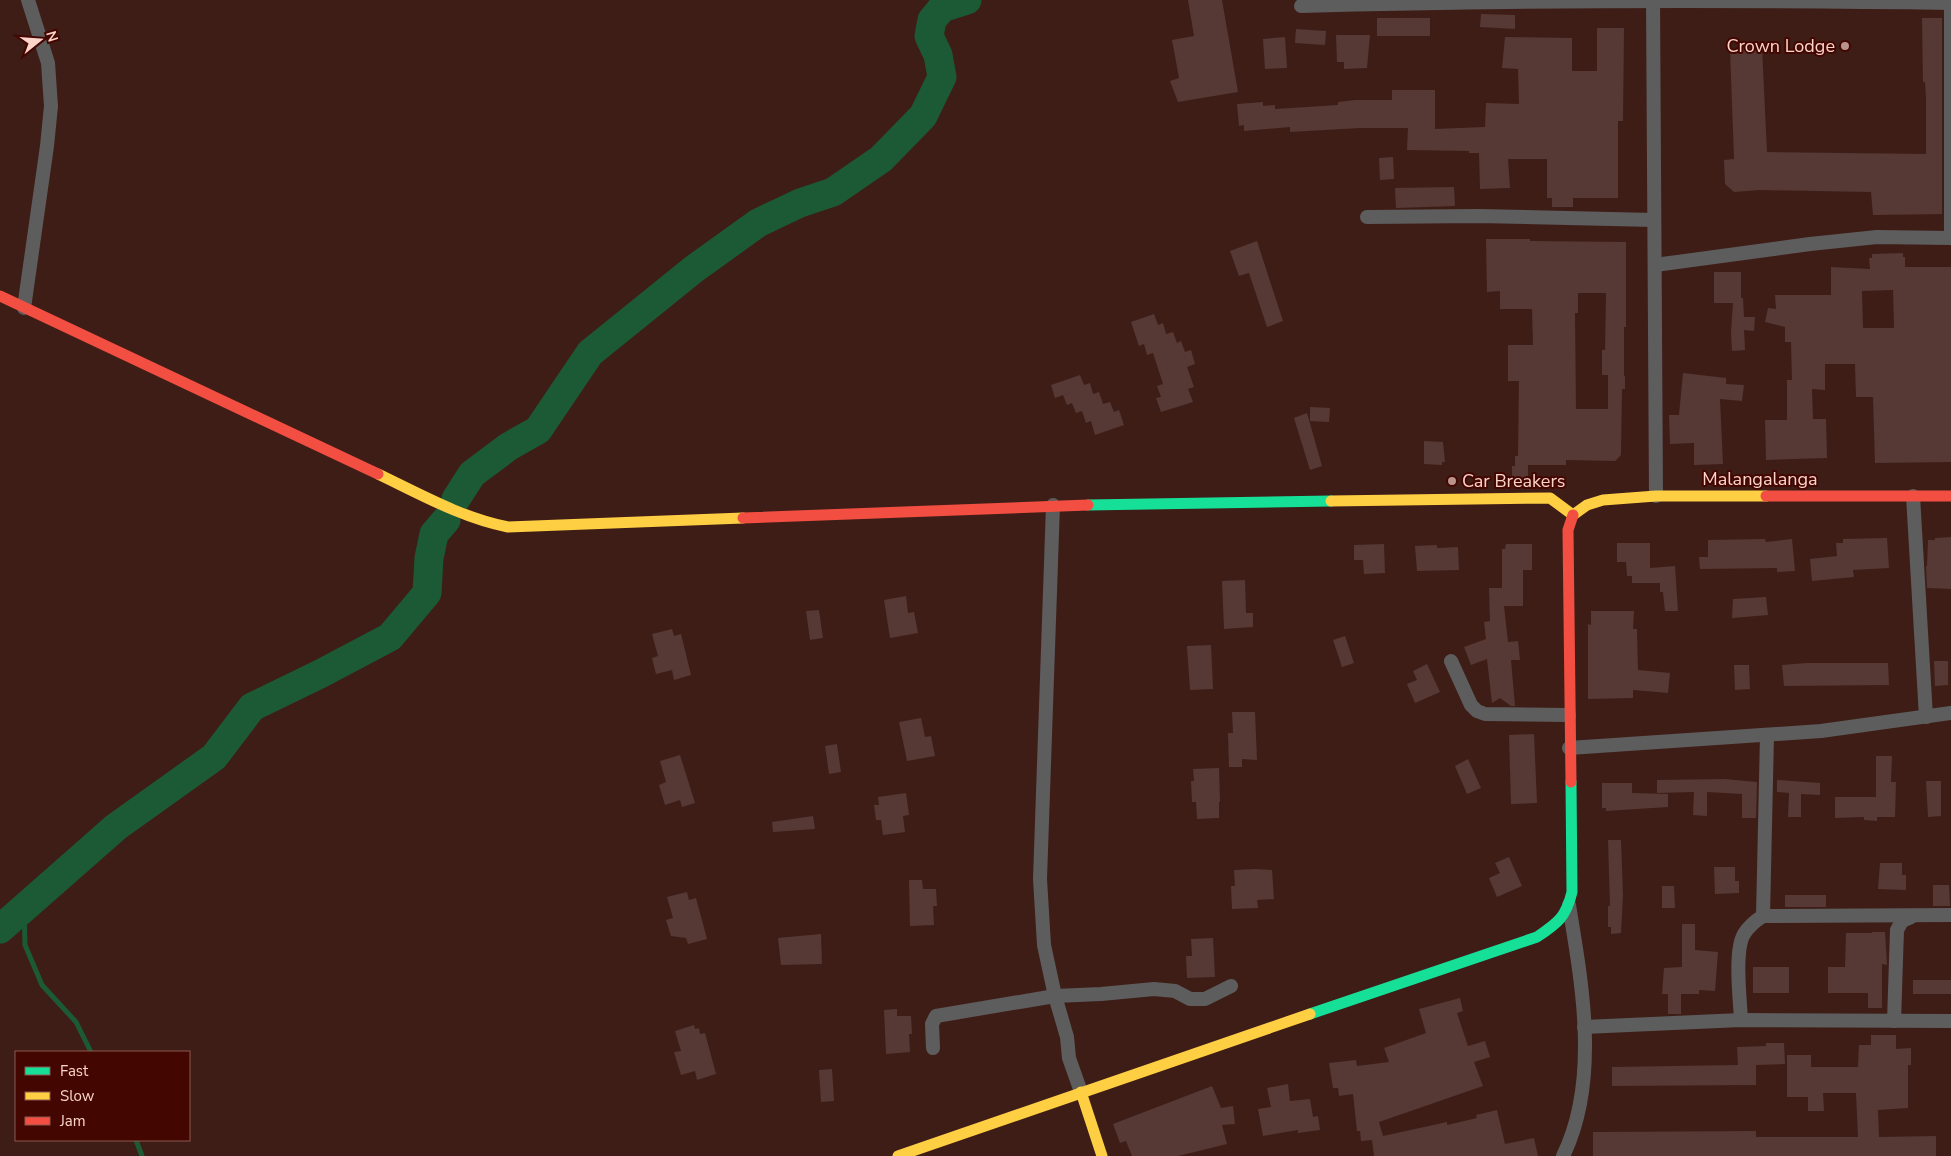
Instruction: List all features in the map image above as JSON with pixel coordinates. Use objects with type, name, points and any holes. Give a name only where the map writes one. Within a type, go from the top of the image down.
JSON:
[{"type":"street","points":[[24,308],[48,146],[51,106],[48,63],[28,0]]},
{"type":"street","points":[[1653,0],[1656,496]]},
{"type":"street","points":[[1301,6],[1443,2],[1653,0],[1951,3],[1951,238],[1877,238],[1810,244],[1655,265]]},
{"type":"street","points":[[1367,217],[1479,216],[1654,220]]},
{"type":"street","points":[[0,296],[461,513],[487,523],[508,527],[1053,505],[1550,498],[1573,515],[1568,530],[1572,892],[1569,905],[1558,923],[1551,930],[1537,937],[1444,970],[1081,1092],[898,1156]]},
{"type":"street","name":"Malangalanga","points":[[1573,515],[1587,505],[1603,500],[1656,496],[1951,496]]},
{"type":"street","points":[[1913,496],[1926,717]]},
{"type":"street","points":[[1053,505],[1040,879],[1044,945],[1054,996],[1067,1037],[1069,1058],[1102,1156]]},
{"type":"street","points":[[1451,661],[1471,705],[1477,711],[1485,714],[1569,714]]},
{"type":"street","points":[[1570,748],[1821,731],[1951,713]]},
{"type":"street","points":[[1763,916],[1767,735]]},
{"type":"street","points":[[1563,1156],[1570,1142],[1580,1105],[1584,1080],[1584,1027],[1579,963],[1569,905]]},
{"type":"street","points":[[1741,1020],[1739,951],[1743,936],[1752,923],[1763,916],[1951,916]]},
{"type":"street","points":[[1894,1021],[1897,930],[1902,921],[1911,917]]},
{"type":"street","points":[[933,1048],[932,1024],[936,1016],[1054,996],[1154,989],[1175,991],[1190,999],[1205,999],[1231,986]]},
{"type":"street","points":[[1584,1027],[1741,1020],[1951,1021]]},
{"type":"building","points":[[1188,0],[1222,0],[1238,92],[1178,102],[1170,81],[1179,78],[1172,40],[1194,36]]},
{"type":"building","points":[[1481,14],[1515,15],[1515,29],[1480,27]]},
{"type":"building","points":[[1377,18],[1430,18],[1430,36],[1377,36]]},
{"type":"building","points":[[1922,18],[1942,18],[1942,214],[1873,215],[1871,192],[1759,190],[1734,192],[1725,184],[1724,160],[1734,159],[1730,49],[1762,47],[1767,152],[1926,154],[1926,98],[1925,82],[1923,82]]},
{"type":"building","points":[[1597,28],[1624,28],[1623,121],[1618,121],[1618,198],[1573,198],[1573,207],[1552,207],[1552,198],[1547,198],[1547,159],[1508,159],[1510,188],[1480,189],[1479,153],[1469,153],[1469,151],[1407,150],[1408,128],[1360,128],[1290,132],[1290,127],[1244,131],[1244,125],[1239,126],[1237,104],[1263,102],[1263,106],[1275,105],[1275,109],[1338,105],[1338,102],[1355,100],[1392,100],[1392,90],[1435,90],[1435,129],[1485,127],[1486,103],[1519,104],[1518,69],[1502,68],[1505,37],[1572,38],[1572,71],[1597,71]]},
{"type":"building","points":[[1296,29],[1326,31],[1325,45],[1295,43]]},
{"type":"building","points":[[1336,35],[1370,35],[1367,68],[1344,69],[1344,62],[1337,62]]},
{"type":"building","points":[[1285,37],[1287,68],[1265,69],[1263,39]]},
{"type":"building","points":[[1393,157],[1394,179],[1380,180],[1379,158]]},
{"type":"building","points":[[1454,187],[1455,206],[1396,208],[1395,188]]},
{"type":"building","points":[[1486,239],[1626,242],[1625,389],[1622,389],[1621,455],[1615,461],[1566,460],[1566,465],[1528,465],[1528,481],[1512,480],[1512,466],[1515,466],[1515,456],[1518,456],[1519,381],[1508,381],[1508,345],[1533,345],[1532,309],[1500,309],[1500,291],[1487,292]],"holes":[[[1578,293],[1606,293],[1605,350],[1602,350],[1602,375],[1608,375],[1608,409],[1576,409],[1575,313],[1578,313]]]},
{"type":"building","points":[[1257,241],[1283,321],[1267,327],[1249,273],[1239,276],[1230,251]]},
{"type":"building","points":[[1903,253],[1905,267],[1951,267],[1951,462],[1875,463],[1873,397],[1856,397],[1855,364],[1825,364],[1825,390],[1812,389],[1813,419],[1826,419],[1827,458],[1766,460],[1765,420],[1787,420],[1787,380],[1792,380],[1791,342],[1785,342],[1785,327],[1765,322],[1768,308],[1776,309],[1775,295],[1831,295],[1831,267],[1870,269],[1869,258],[1872,258],[1872,254]],"holes":[[[1893,290],[1894,328],[1863,328],[1862,291]]]},
{"type":"building","points":[[1714,272],[1741,272],[1741,298],[1743,298],[1744,317],[1755,317],[1754,331],[1744,330],[1745,350],[1732,351],[1733,303],[1714,303]]},
{"type":"building","points":[[1154,314],[1158,325],[1163,323],[1166,334],[1173,332],[1177,343],[1181,341],[1185,352],[1191,350],[1195,364],[1187,367],[1194,387],[1188,389],[1193,402],[1161,412],[1156,398],[1161,397],[1157,386],[1163,384],[1153,353],[1147,355],[1144,344],[1139,346],[1131,322]]},
{"type":"building","points":[[1683,373],[1726,378],[1726,384],[1744,385],[1742,401],[1720,399],[1723,464],[1694,465],[1694,443],[1670,444],[1669,415],[1679,415]]},
{"type":"building","points":[[1080,375],[1084,385],[1090,383],[1093,394],[1099,392],[1103,404],[1110,402],[1114,412],[1119,410],[1124,425],[1095,435],[1091,421],[1086,423],[1082,411],[1076,413],[1072,403],[1067,405],[1063,395],[1055,398],[1051,385]]},
{"type":"building","points":[[1310,407],[1330,408],[1329,422],[1310,421]]},
{"type":"building","points":[[1307,413],[1322,466],[1310,470],[1294,418]]},
{"type":"building","points":[[1424,441],[1443,442],[1445,462],[1442,462],[1442,465],[1424,464]]},
{"type":"building","points":[[1951,537],[1951,589],[1927,588],[1928,540]]},
{"type":"building","points":[[1887,538],[1889,568],[1853,570],[1854,577],[1812,581],[1810,559],[1837,556],[1836,543],[1843,543],[1843,539]]},
{"type":"building","points":[[1765,539],[1766,542],[1792,539],[1795,571],[1777,572],[1777,568],[1700,569],[1699,557],[1708,557],[1708,540]]},
{"type":"building","points":[[1617,543],[1650,543],[1650,568],[1675,566],[1678,611],[1665,611],[1663,592],[1660,592],[1660,583],[1632,583],[1632,576],[1627,576],[1626,562],[1617,562]]},
{"type":"building","points":[[1384,544],[1385,573],[1364,574],[1363,560],[1354,560],[1354,545]]},
{"type":"building","points":[[1506,544],[1532,544],[1532,570],[1523,570],[1523,606],[1504,606],[1508,642],[1518,641],[1520,660],[1511,660],[1515,706],[1511,706],[1500,698],[1492,703],[1487,659],[1471,665],[1464,647],[1486,639],[1484,622],[1490,621],[1489,588],[1502,588],[1502,549],[1505,549]]},
{"type":"building","points":[[1437,545],[1437,548],[1458,547],[1459,570],[1417,571],[1415,546]]},
{"type":"building","points":[[1245,580],[1246,613],[1253,613],[1253,627],[1224,629],[1222,581]]},
{"type":"building","points":[[906,596],[908,613],[914,612],[918,633],[890,638],[884,600]]},
{"type":"building","points":[[1766,597],[1768,615],[1732,618],[1733,599]]},
{"type":"building","points":[[819,610],[823,638],[810,640],[806,611]]},
{"type":"building","points":[[1591,611],[1634,611],[1633,629],[1637,629],[1638,670],[1670,673],[1668,693],[1633,690],[1633,698],[1588,699],[1588,624],[1591,625]]},
{"type":"building","points":[[672,629],[674,636],[681,634],[691,675],[674,680],[672,670],[656,674],[652,658],[658,656],[652,634]]},
{"type":"building","points":[[1345,636],[1354,663],[1342,667],[1333,640]]},
{"type":"building","points":[[1211,645],[1213,689],[1190,690],[1187,646]]},
{"type":"building","points":[[1934,661],[1948,661],[1948,685],[1935,686]]},
{"type":"building","points":[[1807,663],[1888,663],[1889,685],[1784,686],[1782,665]]},
{"type":"building","points":[[1427,664],[1440,692],[1415,703],[1407,684],[1417,680],[1413,671]]},
{"type":"building","points":[[1734,665],[1749,665],[1750,689],[1735,690]]},
{"type":"building","points":[[1232,712],[1255,712],[1257,760],[1242,759],[1242,767],[1229,767],[1228,733],[1233,733]]},
{"type":"building","points":[[921,718],[925,737],[931,736],[935,756],[907,761],[899,722]]},
{"type":"building","points":[[1534,734],[1537,803],[1511,804],[1509,735]]},
{"type":"building","points":[[837,744],[841,772],[829,774],[825,746]]},
{"type":"building","points":[[680,755],[695,803],[682,807],[680,800],[665,805],[659,785],[666,782],[660,761]]},
{"type":"building","points":[[1876,756],[1892,756],[1891,782],[1896,782],[1895,817],[1877,817],[1877,821],[1864,820],[1864,817],[1835,818],[1835,797],[1876,797]]},
{"type":"building","points":[[1468,759],[1481,788],[1467,794],[1455,766]]},
{"type":"building","points":[[1219,768],[1219,818],[1197,819],[1196,802],[1192,802],[1191,781],[1194,781],[1193,769]]},
{"type":"building","points":[[1725,779],[1757,782],[1756,818],[1742,818],[1742,794],[1707,792],[1707,816],[1693,815],[1694,792],[1657,793],[1657,780]]},
{"type":"building","points":[[1777,780],[1820,783],[1820,795],[1801,794],[1801,817],[1788,817],[1789,793],[1777,792]]},
{"type":"building","points":[[1926,781],[1941,781],[1941,816],[1928,817]]},
{"type":"building","points":[[1602,783],[1632,783],[1632,793],[1668,794],[1668,807],[1606,811],[1606,808],[1602,808]]},
{"type":"building","points":[[906,793],[909,815],[903,816],[905,832],[883,835],[881,820],[876,820],[874,805],[879,805],[878,797]]},
{"type":"building","points":[[813,816],[815,829],[773,832],[772,822]]},
{"type":"building","points":[[1608,840],[1621,840],[1623,895],[1621,933],[1611,934],[1611,927],[1608,927],[1608,906],[1610,906]]},
{"type":"building","points":[[1509,857],[1522,886],[1497,897],[1489,878],[1500,873],[1495,863]]},
{"type":"building","points":[[1880,863],[1902,863],[1902,875],[1906,875],[1906,890],[1878,889]]},
{"type":"building","points":[[1714,867],[1735,867],[1735,881],[1739,881],[1739,893],[1715,894]]},
{"type":"building","points":[[1234,870],[1272,870],[1274,899],[1257,900],[1258,908],[1232,909],[1231,886],[1235,886]]},
{"type":"building","points":[[909,880],[922,880],[923,889],[936,889],[937,906],[933,906],[934,925],[910,926]]},
{"type":"building","points":[[1933,885],[1949,885],[1950,906],[1933,906]]},
{"type":"building","points":[[1662,886],[1674,886],[1675,908],[1662,908]]},
{"type":"building","points":[[687,892],[689,900],[696,898],[707,939],[688,944],[686,938],[671,936],[666,920],[673,918],[667,897]]},
{"type":"building","points":[[1785,895],[1826,895],[1826,907],[1785,907]]},
{"type":"building","points":[[1682,924],[1695,924],[1695,950],[1718,952],[1715,991],[1699,990],[1699,994],[1681,994],[1681,1014],[1668,1014],[1668,994],[1662,994],[1664,968],[1682,967]]},
{"type":"building","points":[[1885,932],[1887,965],[1882,964],[1882,1008],[1868,1008],[1868,993],[1828,993],[1828,967],[1845,967],[1846,933]]},
{"type":"building","points":[[821,934],[822,964],[781,965],[778,938]]},
{"type":"building","points":[[1213,938],[1215,977],[1187,978],[1186,956],[1192,956],[1191,939]]},
{"type":"building","points":[[1753,967],[1789,967],[1789,993],[1753,993]]},
{"type":"building","points":[[1913,980],[1951,980],[1951,994],[1913,994]]},
{"type":"building","points":[[1460,998],[1463,1011],[1457,1013],[1468,1046],[1485,1041],[1490,1057],[1474,1062],[1483,1086],[1379,1122],[1383,1136],[1447,1122],[1447,1125],[1477,1118],[1476,1115],[1497,1110],[1505,1144],[1534,1138],[1538,1156],[1374,1156],[1372,1140],[1361,1141],[1360,1131],[1357,1131],[1353,1094],[1339,1096],[1338,1088],[1333,1088],[1329,1063],[1356,1060],[1357,1066],[1389,1062],[1384,1048],[1426,1033],[1419,1009]]},
{"type":"building","points":[[897,1009],[897,1016],[911,1016],[910,1052],[886,1054],[884,1010]]},
{"type":"building","points":[[694,1025],[695,1029],[699,1028],[700,1034],[705,1033],[716,1074],[697,1080],[695,1071],[681,1075],[674,1052],[681,1051],[675,1031]]},
{"type":"building","points":[[1871,1035],[1896,1035],[1896,1049],[1911,1048],[1911,1065],[1908,1065],[1908,1108],[1878,1110],[1879,1137],[1936,1136],[1936,1156],[1593,1156],[1593,1132],[1756,1131],[1756,1137],[1858,1137],[1856,1093],[1823,1093],[1824,1111],[1808,1111],[1808,1097],[1787,1097],[1787,1055],[1811,1055],[1811,1067],[1858,1067],[1859,1045],[1871,1045]]},
{"type":"building","points":[[1766,1043],[1784,1043],[1785,1064],[1756,1065],[1756,1085],[1612,1086],[1612,1067],[1738,1065],[1737,1047],[1766,1046]]},
{"type":"building","points":[[832,1069],[834,1101],[821,1102],[819,1070]]},
{"type":"building","points":[[1288,1084],[1290,1101],[1310,1099],[1313,1117],[1318,1116],[1320,1130],[1298,1133],[1298,1130],[1263,1136],[1258,1109],[1271,1107],[1267,1088]]},
{"type":"building","points":[[1212,1086],[1221,1108],[1233,1106],[1235,1124],[1222,1125],[1227,1144],[1178,1156],[1132,1156],[1126,1141],[1120,1143],[1113,1124]]},
{"type":"waterway","points":[[456,499],[472,474],[508,447],[538,430],[590,353],[694,269],[758,223],[800,203],[833,192],[881,159],[923,116],[942,77],[938,55],[929,36],[932,20],[942,8],[967,0]]},
{"type":"waterway","points":[[0,929],[116,827],[214,757],[252,707],[390,637],[427,593],[429,558],[434,534],[446,520]]},
{"type":"waterway","points":[[24,908],[25,945],[42,985],[76,1022],[90,1051]]},
{"type":"waterway","points":[[136,1141],[142,1156]]},
{"type":"traffic: fast","points":[[1088,505],[1331,501]]},
{"type":"traffic: fast","points":[[1310,1014],[1537,937],[1556,923],[1564,914],[1572,892],[1571,782]]},
{"type":"traffic: slow","points":[[378,474],[458,512],[508,527],[743,518]]},
{"type":"traffic: slow","points":[[1573,515],[1587,505],[1603,500],[1656,496],[1766,496]]},
{"type":"traffic: slow","points":[[1331,501],[1550,498],[1573,515]]},
{"type":"traffic: slow","points":[[898,1156],[1310,1014]]},
{"type":"traffic: slow","points":[[1081,1092],[1102,1156]]},
{"type":"traffic: jam","points":[[0,296],[378,474]]},
{"type":"traffic: jam","points":[[1766,496],[1951,496]]},
{"type":"traffic: jam","points":[[743,518],[1088,505]]},
{"type":"traffic: jam","points":[[1571,782],[1568,530],[1573,515]]},
{"type":"place","name":"Crown Lodge","points":[[1845,46]]},
{"type":"place","name":"Car Breakers","points":[[1452,481]]}]
